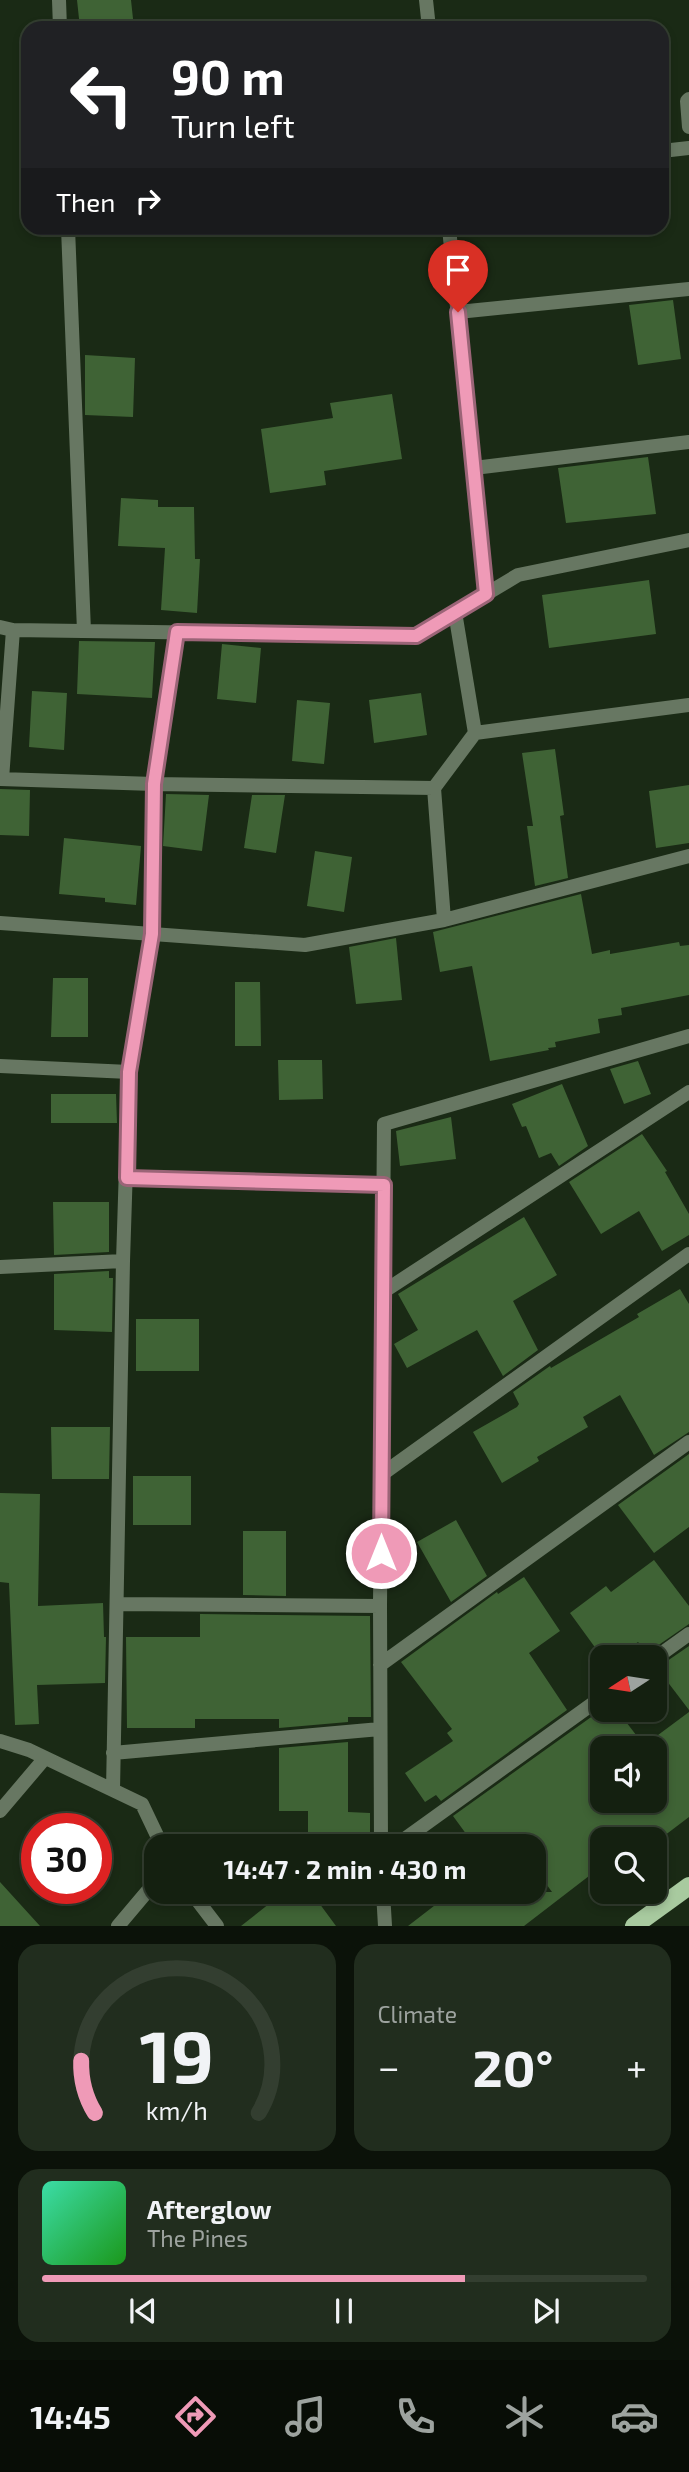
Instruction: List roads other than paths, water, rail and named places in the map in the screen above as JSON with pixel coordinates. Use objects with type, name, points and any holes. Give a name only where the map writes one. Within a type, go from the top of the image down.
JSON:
[{"type":"main road","points":[[634,1926],[689,1886]]},
{"type":"street","points":[[59,0],[60,21]]},
{"type":"street","points":[[426,0],[428,21]]},
{"type":"street","points":[[689,99],[689,127]]},
{"type":"street","points":[[669,150],[689,148]]},
{"type":"street","points":[[68,235],[84,631]]},
{"type":"street","points":[[450,235],[486,594]]},
{"type":"street","points":[[458,312],[689,289]]},
{"type":"street","points":[[474,468],[689,442]]},
{"type":"street","points":[[434,788],[1,779],[6,629],[416,636],[517,575],[689,540]]},
{"type":"street","points":[[455,612],[475,733]]},
{"type":"street","points":[[113,1790],[129,1072],[152,934],[154,784],[177,632]]},
{"type":"street","points":[[444,920],[434,788],[475,733],[689,705]]},
{"type":"street","points":[[0,923],[305,945],[444,920],[689,856]]},
{"type":"street","points":[[381,1834],[384,1124],[689,1036]]},
{"type":"street","points":[[0,1066],[129,1072]]},
{"type":"street","points":[[383,1292],[689,1093]]},
{"type":"street","points":[[127,1178],[384,1185]]},
{"type":"street","points":[[381,1475],[689,1254]]},
{"type":"street","points":[[0,1267],[123,1261]]},
{"type":"street","points":[[380,1665],[689,1442]]},
{"type":"street","points":[[117,1604],[380,1606]]},
{"type":"street","points":[[667,1650],[689,1634]]},
{"type":"street","points":[[412,1834],[590,1706]]},
{"type":"street","points":[[113,1753],[380,1730]]},
{"type":"street","points":[[0,1741],[29,1750],[142,1804],[156,1834]]},
{"type":"street","points":[[0,1811],[45,1758]]},
{"type":"street","points":[[118,1926],[144,1895]]},
{"type":"street","points":[[200,1904],[216,1926]]},
{"type":"street","points":[[384,1904],[385,1926]]}]
